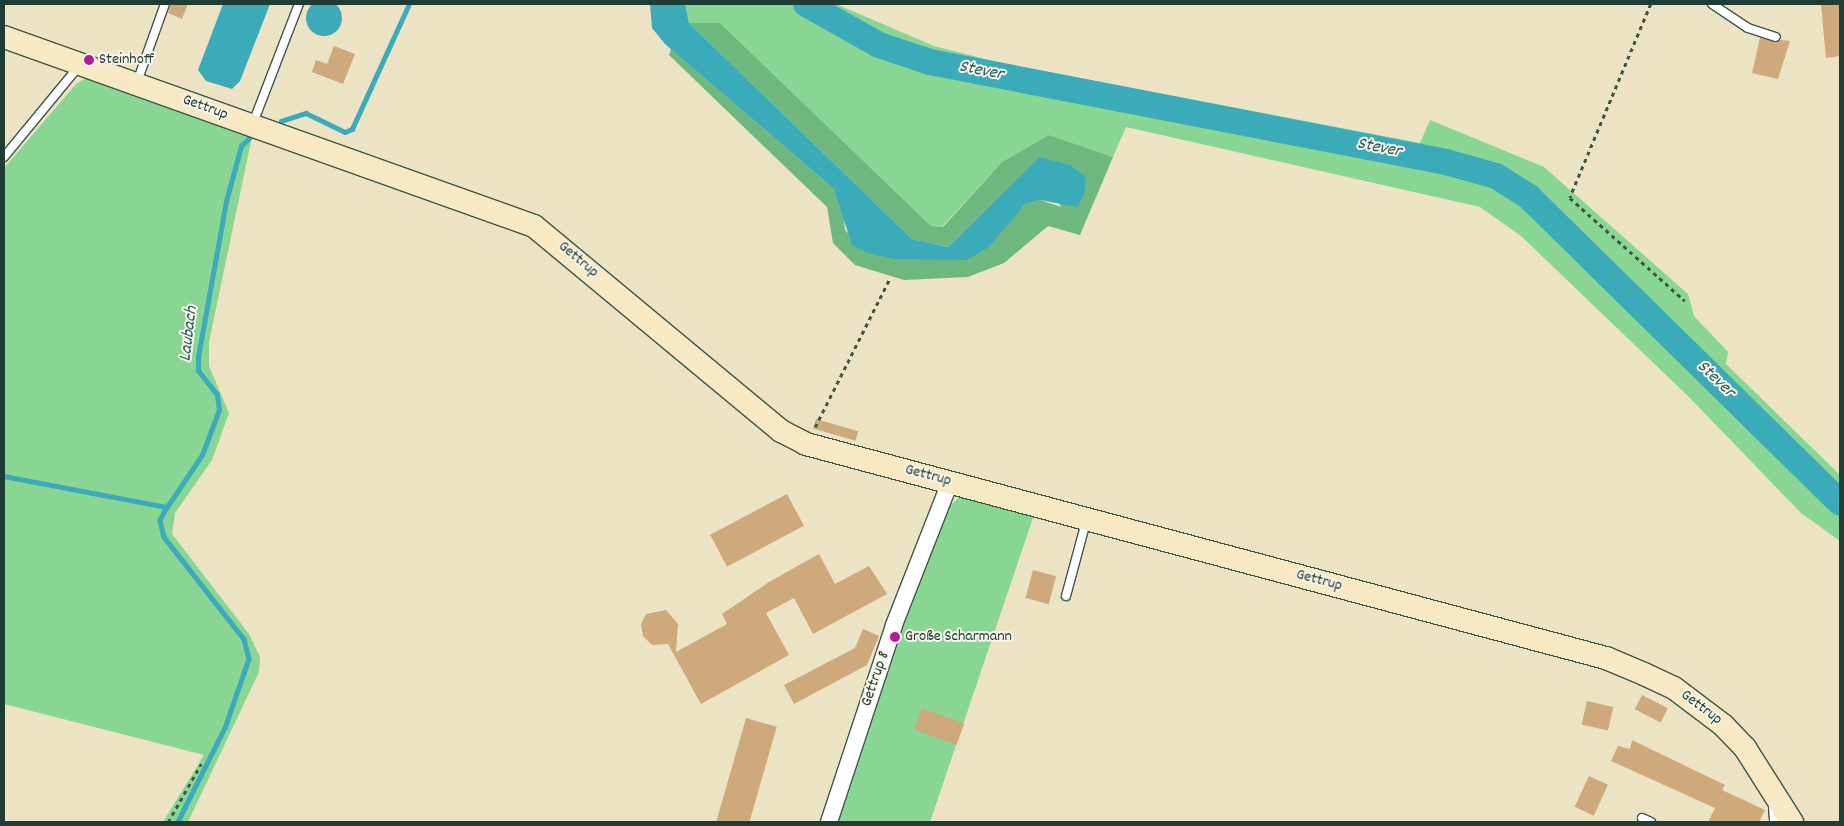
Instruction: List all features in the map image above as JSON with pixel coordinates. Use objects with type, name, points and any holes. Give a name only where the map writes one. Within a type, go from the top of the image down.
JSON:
[{"type":"street","name":"Gettrup","points":[[4,37],[534,226],[781,431],[806,444],[1606,658],[1698,704],[1745,748],[1792,822]]},
{"type":"street","name":"Gettrup 8","points":[[829,822],[894,625],[950,482]]},
{"type":"lane","points":[[136,84],[165,4]]},
{"type":"lane","points":[[253,125],[299,4]]},
{"type":"lane","points":[[1712,4],[1748,28],[1776,37]]},
{"type":"lane","points":[[4,157],[80,64]]},
{"type":"lane","points":[[1066,596],[1087,520]]},
{"type":"lane","points":[[1769,784],[1774,822]]},
{"type":"lane","points":[[1642,818],[1651,822]]},
{"type":"path","points":[[1651,4],[1570,198],[1685,301]]},
{"type":"path","points":[[806,444],[889,280]]},
{"type":"path","points":[[168,822],[201,764]]},
{"type":"green space","points":[[685,4],[836,4],[934,46],[1001,63],[1420,143],[1430,120],[1544,167],[1688,294],[1694,316],[1728,352],[1726,364],[1840,475],[1840,541],[1801,513],[1688,396],[1521,236],[1480,207],[1126,127],[1113,157],[1049,135],[1002,162],[942,227],[931,226],[720,23],[689,23]]},
{"type":"green space","points":[[689,23],[720,23],[931,226],[943,227],[1002,162],[1049,135],[1113,157],[1080,235],[1048,226],[1004,263],[968,277],[904,280],[855,265],[833,243],[827,207],[669,55],[671,49],[834,189],[843,211],[845,230],[868,253],[990,246],[1024,204],[1040,200],[1061,207],[1039,157],[948,247],[912,239]]},
{"type":"green space","points":[[88,77],[253,132],[209,342],[209,366],[229,413],[212,460],[175,513],[172,534],[249,634],[260,657],[259,672],[188,822],[163,822],[204,755],[4,704],[4,168],[76,84]]},
{"type":"green space","points":[[963,493],[1035,512],[930,822],[837,822],[861,738],[946,510]]},
{"type":"water","points":[[324,0],[336,6],[342,18],[336,30],[324,36],[312,30],[306,18],[312,6]]},
{"type":"water","points":[[223,4],[270,4],[240,81],[232,89],[206,81],[198,70]]},
{"type":"water","points":[[650,4],[685,4],[689,23],[912,239],[948,247],[1039,157],[1070,165],[1086,177],[1084,195],[1077,207],[1040,200],[1025,204],[990,246],[967,260],[894,259],[868,253],[852,245],[834,189],[665,44],[652,28]]},
{"type":"building","points":[[171,4],[188,4],[182,19],[168,13]]},
{"type":"building","points":[[1821,4],[1840,4],[1840,56],[1826,58]]},
{"type":"building","points":[[1760,38],[1790,41],[1778,79],[1752,73]]},
{"type":"building","points":[[334,46],[355,54],[343,84],[312,72],[316,60],[327,64]]},
{"type":"building","points":[[816,419],[858,431],[856,441],[813,429]]},
{"type":"building","points":[[787,494],[804,526],[727,567],[710,535]]},
{"type":"building","points":[[819,554],[835,584],[869,566],[887,594],[813,634],[794,598],[766,613],[789,655],[701,704],[668,644],[652,645],[643,636],[641,624],[646,614],[666,610],[678,624],[676,652],[727,624],[722,614],[769,582]]},
{"type":"building","points":[[1033,570],[1056,576],[1049,604],[1025,598]]},
{"type":"building","points":[[863,629],[879,636],[867,665],[794,704],[784,685],[855,648]]},
{"type":"building","points":[[1642,695],[1668,708],[1661,722],[1635,709]]},
{"type":"building","points":[[1587,701],[1613,707],[1608,730],[1582,724]]},
{"type":"building","points":[[922,708],[964,723],[956,745],[914,730]]},
{"type":"building","points":[[746,718],[777,727],[749,822],[716,822]]},
{"type":"building","points":[[1632,740],[1725,785],[1722,790],[1765,810],[1759,822],[1708,822],[1715,808],[1611,761],[1618,746],[1630,749]]},
{"type":"building","points":[[1589,776],[1608,785],[1594,816],[1575,807]]},
{"type":"waterway","name":"Laubach","points":[[281,121],[306,113],[345,132],[352,129],[409,4]]},
{"type":"waterway","name":"Stever","points":[[806,4],[879,45],[930,62],[1446,162],[1496,176],[1529,197],[1840,503]]},
{"type":"waterway","name":"Laubach","points":[[4,476],[167,507],[202,455],[219,410],[217,395],[198,371],[198,357],[226,201],[241,146],[251,136]]},
{"type":"waterway","points":[[167,507],[160,520],[164,537],[244,639],[249,659],[225,728],[178,822]]},
{"type":"place","name":"Steinhoff","points":[[89,60]]},
{"type":"place","name":"Große Scharmann","points":[[895,637]]}]
